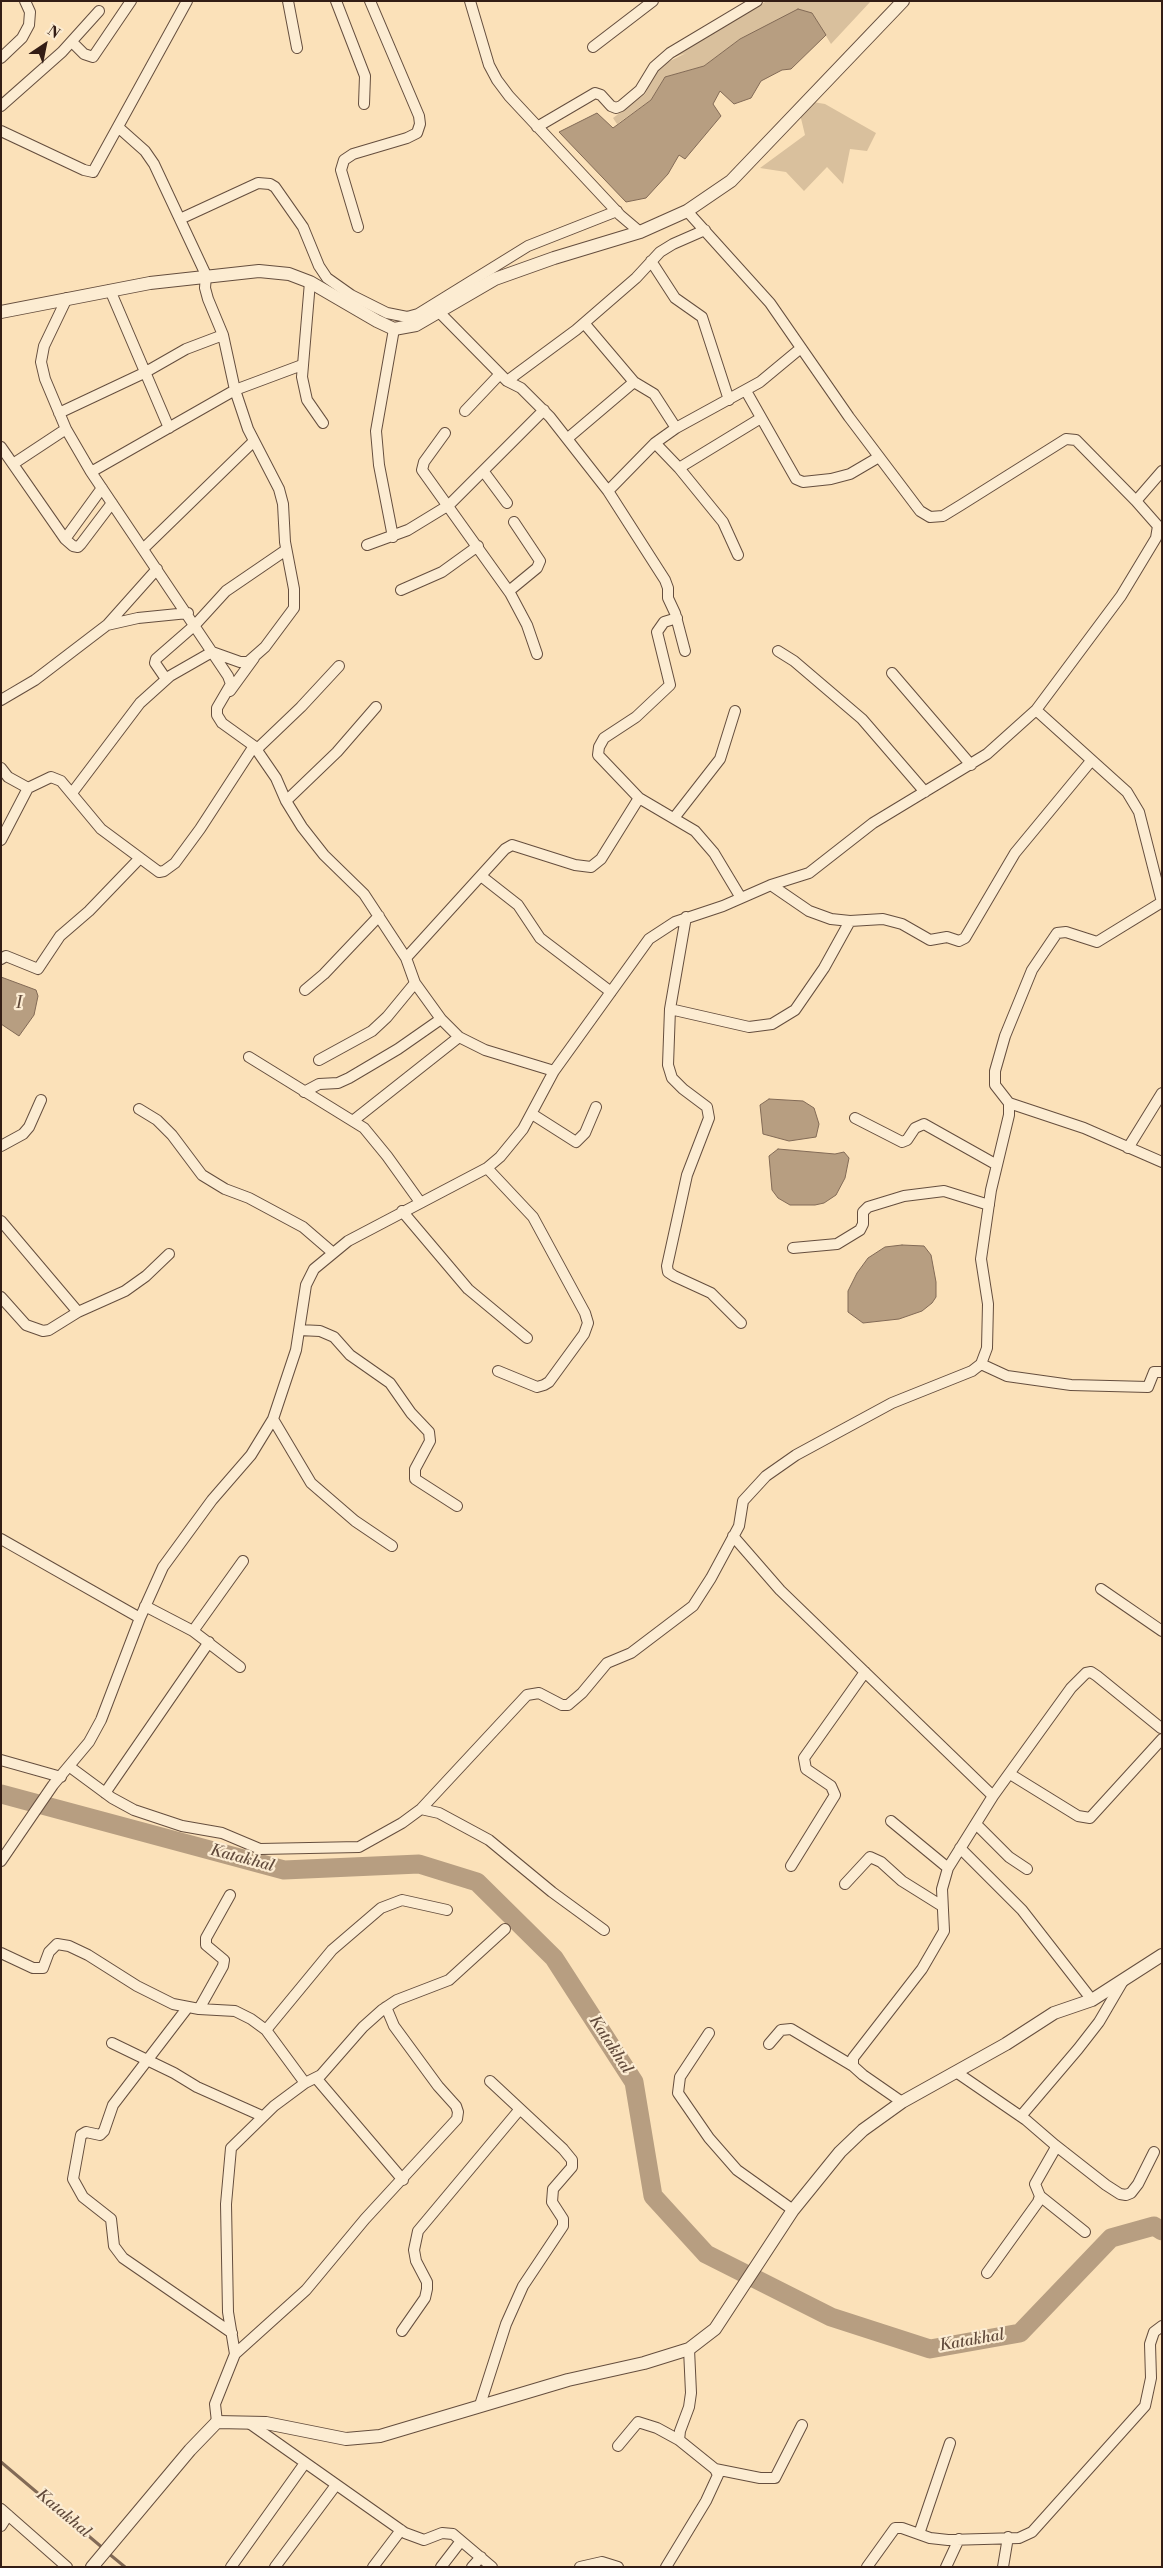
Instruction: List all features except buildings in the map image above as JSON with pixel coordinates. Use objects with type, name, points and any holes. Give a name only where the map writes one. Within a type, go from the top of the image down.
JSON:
[{"type":"street","points":[[1,58],[18,43],[29,25],[30,12],[25,1]]},
{"type":"street","points":[[72,42],[84,54],[93,57],[131,1]]},
{"type":"street","points":[[1,131],[84,170],[93,172],[187,1]]},
{"type":"street","points":[[288,1],[297,48]]},
{"type":"street","points":[[336,1],[365,76],[364,104]]},
{"type":"street","points":[[358,227],[341,170],[344,160],[353,154],[407,138],[417,132],[420,124],[419,116],[370,1]]},
{"type":"street","points":[[470,1],[489,65],[496,80],[617,211],[640,232]]},
{"type":"street","points":[[594,47],[652,1]]},
{"type":"street","points":[[538,127],[595,94],[601,95],[611,106],[616,108],[621,106],[640,90],[654,67],[670,53],[757,1]]},
{"type":"street","points":[[1,312],[110,290],[206,276],[259,271],[288,274],[310,282],[394,329],[416,325],[495,279],[640,232],[687,211],[731,181],[903,1]]},
{"type":"street","points":[[1,106],[72,42],[99,11]]},
{"type":"street","points":[[118,127],[145,151],[154,164],[206,276],[205,288],[208,300],[222,334],[235,390],[253,442],[278,489],[284,515],[286,550],[294,589],[294,608],[284,624],[229,691],[217,708],[217,715],[222,723],[255,748],[276,778],[286,801],[324,855],[364,894],[406,958],[415,983],[441,1019],[459,1037],[485,1050],[554,1071]]},
{"type":"street","points":[[180,219],[258,183],[270,184],[275,187],[303,227],[319,266],[327,278],[351,295],[387,313],[407,317],[418,314],[528,246],[617,211]]},
{"type":"street","points":[[1,1861],[53,1785],[89,1742],[102,1720],[140,1618],[163,1567],[181,1541],[251,1455],[273,1419],[296,1350],[303,1298],[309,1278],[332,1252],[402,1211],[487,1168],[513,1142],[532,1114],[554,1071],[649,940],[663,929],[686,917],[808,873],[873,823],[972,765],[996,747],[1036,710],[1121,596],[1156,538],[1160,527],[1076,440],[1066,439],[943,516],[930,517],[920,511],[770,302],[687,211]]},
{"type":"street","points":[[466,410],[504,377],[584,323],[636,278],[651,261],[673,244],[705,230]]},
{"type":"street","points":[[651,261],[675,298],[702,317],[729,400]]},
{"type":"street","points":[[310,282],[302,364],[307,400],[323,423]]},
{"type":"street","points":[[110,290],[169,428]]},
{"type":"street","points":[[67,298],[44,346],[41,362],[59,413],[91,472],[188,613],[212,652],[231,684],[229,691]]},
{"type":"street","points":[[439,312],[504,377],[521,388],[544,410],[608,491],[660,571],[668,588],[668,598],[677,618],[685,651]]},
{"type":"street","points":[[584,323],[634,382],[654,394],[676,428]]},
{"type":"street","points":[[393,537],[379,465],[376,431],[394,329]]},
{"type":"street","points":[[59,413],[144,372],[186,349],[222,334]]},
{"type":"street","points":[[608,491],[654,443],[676,428],[746,391],[802,348]]},
{"type":"street","points":[[91,472],[235,390],[302,364]]},
{"type":"street","points":[[568,438],[634,382]]},
{"type":"street","points":[[746,391],[792,475],[803,482],[831,479],[850,474],[880,457]]},
{"type":"street","points":[[367,545],[393,537],[449,505],[544,410]]},
{"type":"street","points":[[679,468],[761,418]]},
{"type":"street","points":[[13,464],[66,429]]},
{"type":"street","points":[[445,434],[424,462],[422,470],[509,590],[527,625],[537,654]]},
{"type":"street","points":[[143,549],[253,442]]},
{"type":"street","points":[[654,443],[679,468],[723,522],[738,555]]},
{"type":"street","points":[[1,447],[64,539],[78,547],[112,503]]},
{"type":"street","points":[[1136,500],[1162,471]]},
{"type":"street","points":[[484,472],[507,503]]},
{"type":"street","points":[[64,539],[102,488]]},
{"type":"street","points":[[509,590],[537,568],[540,561],[514,522]]},
{"type":"street","points":[[401,590],[442,572],[478,546]]},
{"type":"street","points":[[166,679],[155,663],[156,659],[195,625],[226,591],[286,550]]},
{"type":"street","points":[[1,700],[35,680],[107,625],[157,569]]},
{"type":"street","points":[[107,625],[138,618],[188,613]]},
{"type":"street","points":[[677,618],[664,622],[659,626],[658,632],[670,685],[636,717],[604,738],[599,747],[598,755],[639,798],[695,832],[714,854],[741,898]]},
{"type":"street","points":[[778,651],[794,661],[862,719],[925,792]]},
{"type":"street","points":[[72,793],[130,715],[166,679],[194,660],[212,652],[240,662],[248,662],[257,655]]},
{"type":"street","points":[[1,840],[28,788],[51,777],[61,782],[72,793],[101,829],[159,872],[164,871],[175,863],[200,830],[255,748],[301,708],[339,666]]},
{"type":"street","points":[[892,673],[972,765]]},
{"type":"street","points":[[286,801],[337,752],[376,707]]},
{"type":"street","points":[[1036,710],[1127,792],[1139,812],[1162,902],[1097,942],[1066,932],[1058,933],[1053,938],[1032,970],[1005,1036],[995,1071],[995,1085],[1009,1103],[1084,1128],[1162,1162]]},
{"type":"street","points":[[674,818],[720,759],[735,711]]},
{"type":"street","points":[[771,885],[808,911],[831,919],[850,921],[883,919],[902,924],[930,940],[947,937],[959,941],[964,938],[1015,853],[1091,760]]},
{"type":"street","points":[[1,768],[8,778],[28,788]]},
{"type":"street","points":[[406,958],[505,849],[512,845],[591,867],[596,865],[639,798]]},
{"type":"street","points":[[1,960],[6,956],[38,969],[60,936],[89,911],[140,858]]},
{"type":"street","points":[[481,876],[518,905],[540,938],[611,992]]},
{"type":"street","points":[[305,990],[331,968],[379,916]]},
{"type":"street","points":[[686,917],[670,1009],[667,1052],[670,1072],[683,1090],[707,1108],[709,1118],[686,1175],[666,1266],[668,1272],[674,1276],[711,1293],[741,1323]]},
{"type":"street","points":[[670,1009],[749,1027],[772,1024],[795,1010],[824,968],[850,921]]},
{"type":"street","points":[[319,1060],[372,1030],[386,1017],[415,983]]},
{"type":"street","points":[[304,1092],[319,1084],[338,1083],[349,1078],[398,1049],[441,1019]]},
{"type":"street","points":[[354,1120],[459,1037]]},
{"type":"street","points":[[249,1057],[304,1092],[354,1120],[374,1139],[420,1202]]},
{"type":"street","points":[[1128,1148],[1162,1093]]},
{"type":"street","points":[[1,1146],[23,1134],[29,1127],[41,1100]]},
{"type":"street","points":[[70,1767],[104,1793],[134,1810],[156,1818],[222,1833],[260,1849],[359,1847],[402,1823],[420,1809],[528,1695],[539,1693],[562,1705],[568,1705],[582,1693],[607,1663],[631,1653],[693,1606],[711,1578],[739,1526],[743,1501],[749,1492],[766,1476],[796,1455],[892,1403],[972,1371],[981,1364],[987,1348],[988,1304],[981,1259],[988,1204],[1009,1115],[1009,1103]]},
{"type":"street","points":[[532,1114],[576,1142],[585,1133],[596,1107]]},
{"type":"street","points":[[139,1109],[157,1120],[172,1135],[202,1174],[225,1189],[248,1198],[303,1227],[332,1252]]},
{"type":"street","points":[[855,1118],[902,1142],[907,1140],[915,1128],[924,1124],[997,1165]]},
{"type":"street","points":[[487,1168],[533,1217],[585,1313],[588,1323],[584,1334],[549,1382],[544,1385],[537,1387],[498,1371]]},
{"type":"street","points":[[793,1248],[837,1244],[860,1230],[863,1224],[863,1212],[868,1207],[904,1196],[944,1191],[988,1204]]},
{"type":"street","points":[[402,1211],[468,1289],[527,1338]]},
{"type":"street","points":[[1,1221],[78,1312]]},
{"type":"street","points":[[1,1297],[20,1321],[43,1331],[50,1330],[78,1312],[125,1291],[146,1276],[170,1254]]},
{"type":"street","points":[[299,1330],[320,1331],[334,1337],[350,1355],[390,1383],[411,1414],[429,1432],[430,1442],[415,1468],[415,1479],[457,1506]]},
{"type":"street","points":[[981,1364],[1007,1376],[1071,1385],[1148,1388],[1154,1372],[1162,1372]]},
{"type":"street","points":[[273,1419],[311,1483],[355,1521],[392,1546]]},
{"type":"street","points":[[733,1536],[780,1590],[993,1796]]},
{"type":"street","points":[[1,1539],[140,1618]]},
{"type":"street","points":[[193,1631],[243,1561]]},
{"type":"street","points":[[1101,1589],[1162,1631]]},
{"type":"street","points":[[145,1606],[193,1631],[240,1667]]},
{"type":"street","points":[[104,1793],[209,1642]]},
{"type":"street","points":[[790,1866],[835,1795],[831,1786],[806,1769],[804,1758],[865,1672]]},
{"type":"street","points":[[853,2066],[853,2058],[922,1969],[944,1931],[942,1889],[948,1868],[993,1796],[1071,1688],[1086,1673],[1091,1672],[1162,1728]]},
{"type":"street","points":[[1010,1774],[1078,1816],[1090,1818],[1162,1739]]},
{"type":"street","points":[[1,1760],[61,1777]]},
{"type":"street","points":[[420,1809],[440,1813],[489,1840],[552,1892],[604,1930]]},
{"type":"street","points":[[891,1821],[948,1868]]},
{"type":"street","points":[[976,1824],[1009,1857],[1027,1869]]},
{"type":"street","points":[[960,1848],[1022,1910],[1092,2000]]},
{"type":"street","points":[[845,1884],[870,1857],[881,1862],[902,1881],[942,1906]]},
{"type":"street","points":[[199,2009],[224,1966],[224,1960],[221,1955],[206,1945],[206,1938],[230,1895]]},
{"type":"street","points":[[266,2030],[332,1950],[380,1908],[402,1900],[447,1910]]},
{"type":"street","points":[[236,2354],[228,2312],[226,2204],[231,2148],[262,2116],[305,2083],[321,2075],[363,2027],[386,2007],[397,2000],[449,1980],[505,1929]]},
{"type":"street","points":[[1,1953],[33,1968],[43,1968],[49,1952],[58,1944],[69,1946],[88,1955],[137,1986],[173,2004],[199,2009],[234,2011],[251,2019],[266,2030],[305,2083]]},
{"type":"street","points":[[217,2422],[266,2423],[346,2439],[380,2436],[480,2405],[689,2349],[715,2329],[793,2210],[840,2152],[863,2130],[902,2102],[1054,2013],[1092,2000],[1162,1955]]},
{"type":"street","points":[[1021,2116],[1078,2050],[1099,2022],[1123,1980]]},
{"type":"street","points":[[188,2006],[146,2058],[113,2105],[104,2131],[100,2135],[86,2132],[81,2135],[73,2179],[83,2197],[111,2219],[114,2246],[124,2258],[232,2333]]},
{"type":"street","points":[[92,2567],[126,2525],[217,2422],[215,2404],[236,2354],[306,2290],[365,2218],[452,2127],[458,2112],[394,2026],[386,2007]]},
{"type":"street","points":[[769,2044],[781,2030],[791,2029],[853,2066],[902,2102]]},
{"type":"street","points":[[709,2033],[680,2077],[678,2093],[709,2138],[737,2170],[793,2210]]},
{"type":"street","points":[[112,2043],[262,2116]]},
{"type":"street","points":[[956,2072],[1021,2116],[1106,2186],[1120,2194],[1126,2195],[1131,2193],[1138,2184],[1154,2152]]},
{"type":"street","points":[[316,2078],[403,2180]]},
{"type":"street","points":[[480,2405],[506,2324],[523,2286],[563,2226],[563,2219],[552,2202],[553,2189],[572,2167],[572,2160],[568,2154],[490,2081]]},
{"type":"street","points":[[402,2331],[426,2298],[427,2282],[416,2261],[414,2250],[418,2231],[520,2109]]},
{"type":"street","points":[[1055,2145],[1055,2149],[1035,2184],[1040,2196],[1085,2232]]},
{"type":"street","points":[[987,2273],[1038,2202],[1040,2196]]},
{"type":"street","points":[[867,2567],[896,2528],[902,2528],[930,2538],[959,2540],[1008,2536],[1019,2538],[1032,2532],[1145,2406],[1150,2378],[1150,2344],[1154,2332],[1162,2326]]},
{"type":"street","points":[[679,2440],[691,2393],[689,2349]]},
{"type":"street","points":[[618,2446],[638,2422],[657,2428],[679,2440],[715,2469],[718,2475],[716,2482],[666,2567]]},
{"type":"street","points":[[249,2423],[401,2530],[424,2540],[442,2533],[453,2534],[492,2567]]},
{"type":"street","points":[[715,2469],[760,2478],[775,2478],[802,2425]]},
{"type":"street","points":[[918,2534],[950,2443]]},
{"type":"street","points":[[231,2567],[305,2463]]},
{"type":"street","points":[[275,2567],[336,2485]]},
{"type":"street","points":[[1,2526],[5,2512],[67,2567]]},
{"type":"street","points":[[373,2567],[401,2530]]},
{"type":"street","points":[[1003,2567],[1008,2536]]},
{"type":"street","points":[[946,2567],[959,2540]]},
{"type":"street","points":[[441,2567],[461,2541]]},
{"type":"street","points":[[472,2567],[481,2557]]},
{"type":"street","points":[[580,2567],[602,2562],[618,2567]]},
{"type":"shaded area","points":[[767,1],[871,1],[831,44],[812,13],[740,39],[704,66],[665,77],[651,100],[617,124],[613,118],[645,94],[658,67],[686,53],[666,60],[722,24]]},
{"type":"shaded area","points":[[813,102],[825,104],[876,133],[867,151],[850,149],[843,184],[827,167],[804,191],[786,172],[760,168],[805,135],[799,110]]},
{"type":"water","points":[[798,9],[812,13],[826,35],[791,69],[782,70],[761,81],[751,98],[734,104],[720,91],[713,104],[721,116],[685,159],[679,155],[668,174],[646,198],[626,202],[559,132],[597,113],[613,128],[651,100],[665,77],[704,66],[740,39]]},
{"type":"water","name":"I","points":[[1,977],[36,990],[38,996],[34,1015],[19,1036],[1,1024]]},
{"type":"water","points":[[769,1099],[803,1101],[814,1108],[819,1124],[816,1137],[789,1141],[763,1134],[760,1105]]},
{"type":"water","points":[[778,1149],[835,1154],[844,1152],[849,1158],[845,1178],[836,1195],[824,1203],[815,1205],[790,1205],[778,1198],[772,1190],[769,1156]]},
{"type":"water","points":[[902,1245],[924,1246],[931,1255],[936,1282],[936,1297],[922,1311],[899,1319],[863,1323],[848,1312],[848,1291],[857,1273],[868,1258],[885,1247]]},
{"type":"waterway","name":"Katakhal","points":[[1,1794],[284,1870],[419,1864],[477,1882],[554,1958],[634,2082],[653,2196],[706,2254],[831,2317],[930,2349],[1020,2333],[1111,2238],[1154,2226],[1162,2231]]},
{"type":"waterway","name":"Katakhal","points":[[1,2462],[104,2549]]},
{"type":"waterway","name":"Katakhal","points":[[108,2553],[125,2567]]}]
